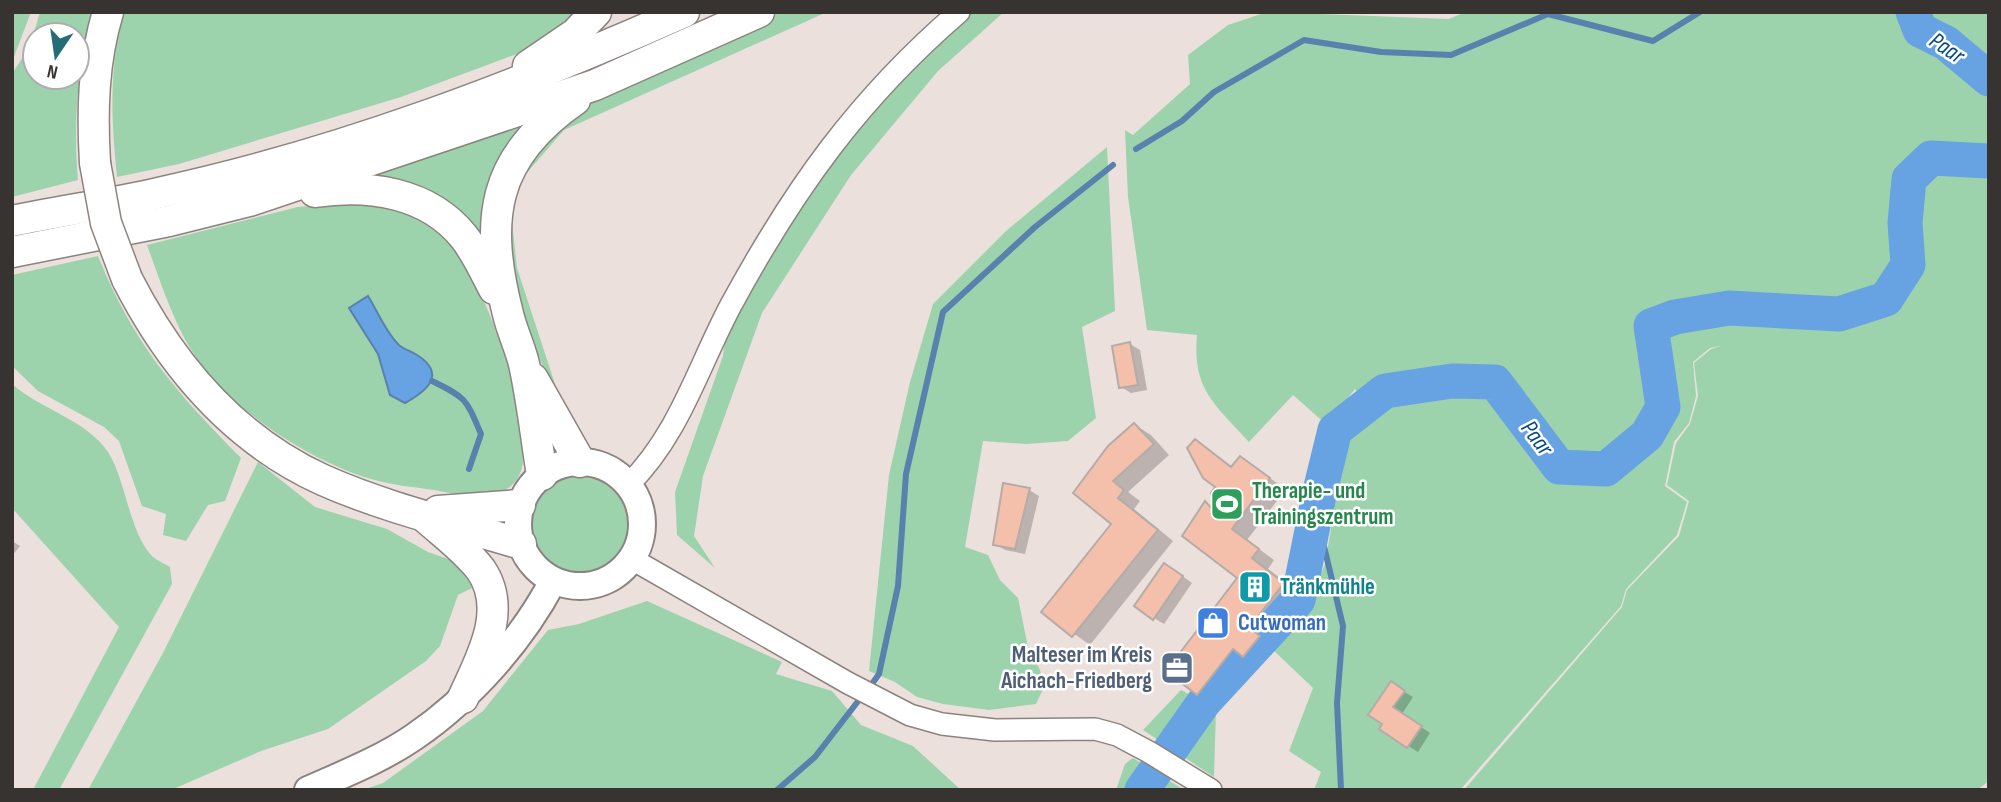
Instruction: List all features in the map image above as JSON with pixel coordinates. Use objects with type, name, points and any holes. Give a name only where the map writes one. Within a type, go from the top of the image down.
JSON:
[{"type":"highway","points":[[108,12],[97,63],[93,100],[95,163],[106,223],[127,279],[176,362],[234,421],[290,462],[322,479],[364,496],[521,544]]},
{"type":"highway","points":[[481,96],[575,34],[596,12]]},
{"type":"highway","points":[[12,220],[159,193],[323,149],[481,96],[589,54],[684,12]]},
{"type":"highway","points":[[12,252],[169,221],[249,201],[595,85],[759,12]]},
{"type":"highway","points":[[542,475],[524,363],[508,316],[493,231],[495,213],[507,174],[525,145],[551,116],[595,85]]},
{"type":"highway","points":[[249,201],[346,187],[380,191],[415,201],[441,215],[466,239],[508,316]]},
{"type":"highway","points":[[524,363],[580,462]]},
{"type":"highway","points":[[421,513],[520,505]]},
{"type":"highway","points":[[421,513],[481,572],[491,595],[492,623],[486,647],[463,698]]},
{"type":"main road","points":[[580,462],[613,471],[628,485],[642,515],[639,545],[632,559],[616,575],[596,584],[572,586],[553,580],[527,558],[517,523],[520,505],[529,487],[542,475],[559,465],[580,462]]},
{"type":"main road","points":[[308,790],[356,769],[414,737],[463,698],[540,607],[553,580]]},
{"type":"street","points":[[628,485],[647,466],[667,438],[713,340],[774,226],[821,157],[912,53],[959,12]]},
{"type":"street","points":[[632,559],[778,640],[848,683],[910,715],[942,724],[995,730],[1095,729],[1117,735],[1210,790]]},
{"type":"green space","points":[[12,12],[31,12],[28,21],[21,21],[21,38],[12,62]]},
{"type":"green space","points":[[40,12],[91,12],[89,21],[37,21]]},
{"type":"green space","points":[[123,12],[585,12],[549,42],[401,97],[179,164],[117,177],[113,135],[113,75]]},
{"type":"green space","points":[[781,12],[827,12],[564,130],[518,183],[512,222],[517,268],[571,433],[524,318],[511,266],[508,197],[520,162],[578,106]]},
{"type":"green space","points":[[973,12],[1004,12],[938,71],[851,175],[762,313],[703,476],[694,536],[715,568],[677,535],[675,492],[723,356],[734,316],[776,240],[825,169],[880,103]]},
{"type":"green space","points":[[1267,12],[1449,19],[1465,12],[1989,12],[1989,781],[1977,790],[1464,790],[1622,607],[1627,590],[1679,536],[1689,501],[1667,485],[1676,443],[1690,424],[1698,396],[1694,363],[1711,349],[1721,346],[1710,348],[1693,362],[1696,396],[1689,423],[1674,442],[1665,486],[1687,502],[1677,535],[1626,589],[1621,606],[1460,790],[1314,790],[1321,772],[1289,751],[1313,688],[1268,645],[1304,613],[1325,564],[1346,441],[1366,403],[1355,389],[1327,425],[1293,395],[1249,442],[1216,406],[1202,383],[1196,354],[1197,335],[1147,330],[1128,197],[1125,130],[1133,135],[1190,84],[1188,55],[1228,25]]},
{"type":"green space","points":[[21,60],[21,91],[79,91],[76,136],[78,180],[12,197],[12,74]]},
{"type":"green space","points":[[539,115],[489,264],[475,235],[357,179]]},
{"type":"green space","points":[[1107,147],[1115,311],[1082,327],[1096,418],[1068,441],[1026,444],[983,441],[965,547],[988,555],[1000,580],[1018,598],[1028,647],[1040,670],[1044,687],[1036,704],[989,710],[943,704],[917,697],[895,682],[869,671],[889,475],[910,382],[933,304],[1006,231]]},
{"type":"green space","points":[[357,202],[412,213],[432,223],[456,249],[473,278],[505,355],[517,395],[523,432],[523,463],[514,483],[506,490],[487,496],[476,496],[394,484],[371,479],[321,459],[246,410],[205,370],[183,336],[147,245],[298,207]]},
{"type":"green space","points":[[98,256],[126,316],[158,365],[196,411],[241,458],[225,501],[208,505],[186,541],[163,535],[166,514],[142,506],[119,441],[104,427],[38,391],[12,366],[12,275]]},
{"type":"green space","points":[[12,384],[88,431],[108,452],[138,534],[152,556],[170,567],[172,584],[59,790],[33,790],[119,627],[12,508]]},
{"type":"green space","points":[[258,462],[315,507],[387,529],[428,552],[451,560],[474,587],[458,595],[440,646],[426,661],[328,729],[261,751],[171,790],[88,790],[164,651]]},
{"type":"green space","points":[[580,462],[604,467],[624,480],[637,500],[642,524],[637,548],[624,568],[604,581],[580,586],[556,581],[536,568],[523,548],[518,524],[523,500],[536,480],[556,467]]},
{"type":"green space","points":[[647,601],[782,662],[776,674],[832,691],[861,725],[913,746],[961,790],[363,790],[383,783],[483,711],[548,630],[579,624]]},
{"type":"green space","points":[[1181,690],[1216,708],[1214,777],[1143,730]]},
{"type":"green space","points":[[1133,758],[1184,790],[1116,790],[1125,764]]},
{"type":"water","points":[[368,296],[393,339],[426,362],[431,369],[432,375],[426,388],[405,403],[390,395],[378,354],[349,308]]},
{"type":"building","points":[[1130,342],[1138,385],[1119,388],[1112,346]]},
{"type":"building","points":[[1134,423],[1154,444],[1113,481],[1124,490],[1118,498],[1158,530],[1072,637],[1041,612],[1111,524],[1073,493],[1108,446]]},
{"type":"building","points":[[1195,439],[1231,467],[1240,456],[1270,478],[1232,529],[1259,549],[1252,558],[1284,583],[1249,628],[1260,636],[1243,657],[1233,649],[1197,695],[1166,671],[1237,578],[1182,536],[1205,501],[1220,518],[1223,516],[1211,493],[1215,487],[1203,478],[1187,448]]},
{"type":"building","points":[[1003,483],[1030,488],[1015,549],[993,545]]},
{"type":"building","points":[[1164,563],[1183,576],[1153,620],[1134,606]]},
{"type":"building","points":[[1391,681],[1405,691],[1393,707],[1422,726],[1407,748],[1379,729],[1382,724],[1368,715]]},
{"type":"waterway","points":[[1136,149],[1182,121],[1214,92],[1304,40],[1381,52],[1451,55],[1548,14],[1653,41],[1700,12]]},
{"type":"waterway","name":"Paar","points":[[1913,12],[1920,30],[1946,43],[1989,79]]},
{"type":"waterway","name":"Paar","points":[[1142,790],[1204,702],[1298,600],[1335,430],[1385,391],[1452,381],[1495,382],[1559,467],[1606,469],[1647,435],[1663,407],[1651,326],[1675,317],[1729,308],[1839,314],[1886,299],[1908,265],[1905,223],[1909,179],[1931,158],[1989,161]]},
{"type":"waterway","points":[[869,688],[879,674],[898,586],[906,474],[943,312],[1035,227],[1113,165]]},
{"type":"waterway","points":[[432,381],[464,401],[481,434],[469,469]]},
{"type":"waterway","points":[[1317,517],[1343,626],[1337,703],[1341,790]]},
{"type":"waterway","points":[[777,790],[815,757],[862,696]]},
{"type":"place","name":"Therapie- und Trainingszentrum","points":[[1227,504]]},
{"type":"place","name":"Tränkmühle","points":[[1255,587]]},
{"type":"place","name":"Cutwoman","points":[[1213,623]]},
{"type":"place","name":"Malteser im Kreis Aichach-Friedberg","points":[[1177,668]]}]
